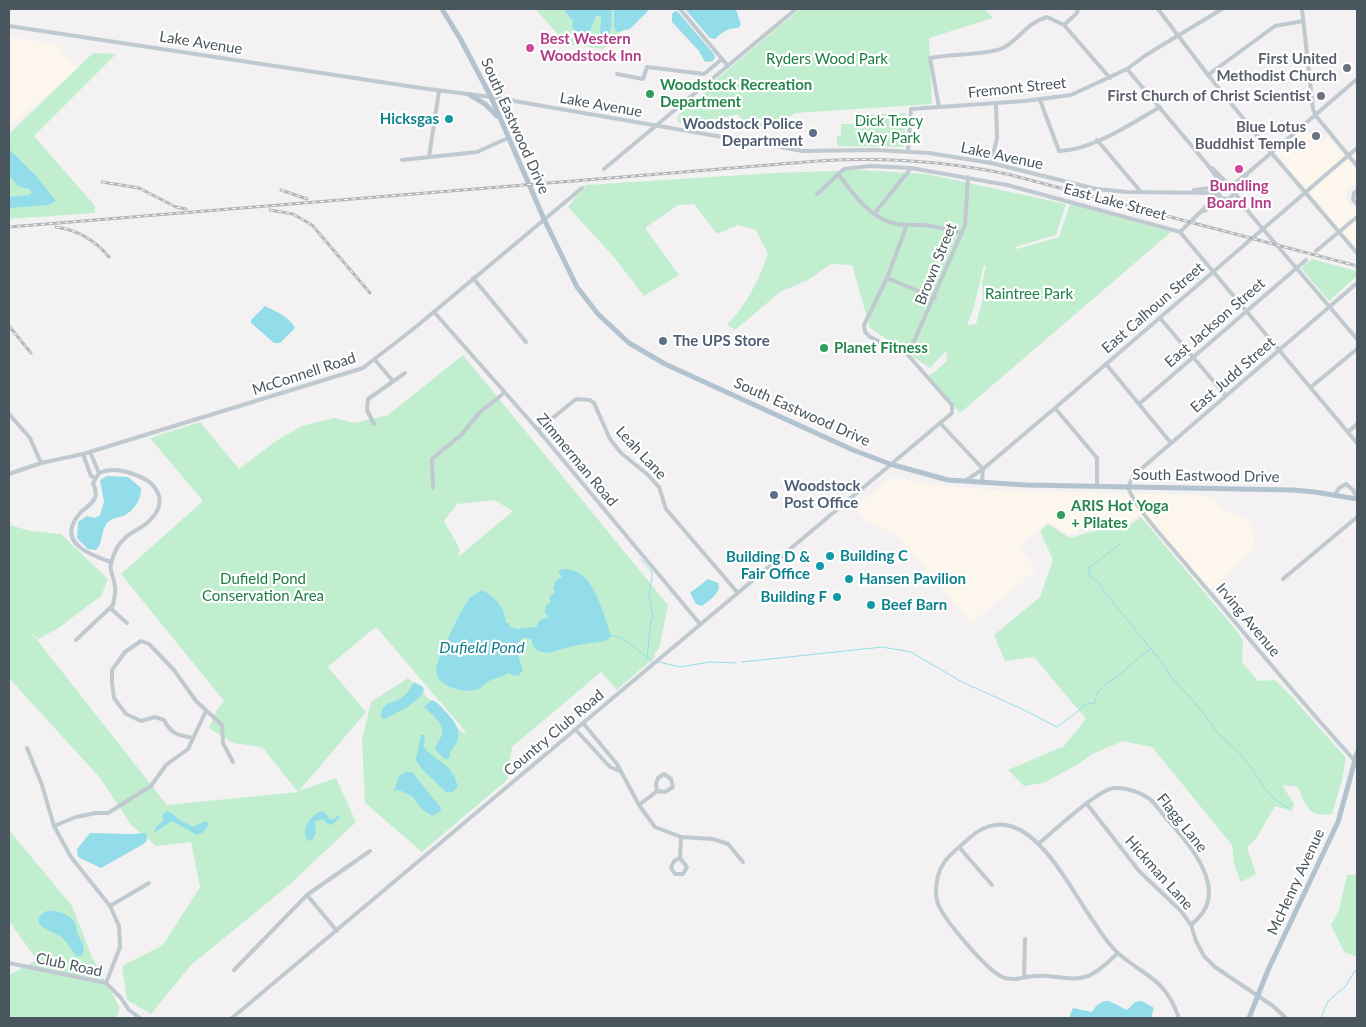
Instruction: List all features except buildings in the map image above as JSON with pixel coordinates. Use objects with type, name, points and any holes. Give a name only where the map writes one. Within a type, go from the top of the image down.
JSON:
[{"type":"main road","name":"South Eastwood Drive","points":[[442,9],[461,40],[491,97],[544,219],[581,292],[598,314],[630,343],[665,364],[853,450],[890,464],[948,480],[1026,485],[1293,490],[1357,499]]},
{"type":"main road","points":[[470,95],[490,108],[500,120]]},
{"type":"main road","name":"McHenry Avenue","points":[[1249,1018],[1257,996],[1338,822],[1357,753]]},
{"type":"street","points":[[680,9],[728,66]]},
{"type":"street","points":[[604,169],[796,9]]},
{"type":"street","points":[[1064,25],[1078,9]]},
{"type":"street","points":[[1158,9],[1208,75],[1357,254]]},
{"type":"street","name":"Fremont Street","points":[[908,151],[910,109],[1040,100],[1071,94],[1127,69],[1146,55],[1222,9]]},
{"type":"street","points":[[1302,9],[1313,109],[1316,116],[1357,166]]},
{"type":"street","points":[[939,107],[930,58],[981,53],[1003,48],[1036,20],[1047,16],[1064,25],[1110,78]]},
{"type":"street","points":[[1208,75],[1275,26],[1303,21]]},
{"type":"street","name":"Lake Avenue","points":[[9,26],[439,91],[491,97],[803,151],[908,151],[991,163],[1114,192],[1219,194]]},
{"type":"street","points":[[617,74],[643,79],[647,67],[704,74],[722,59]]},
{"type":"street","points":[[1127,69],[1218,179],[1219,194],[1180,232],[1280,349],[1357,444]]},
{"type":"street","points":[[1220,187],[1236,182],[1316,116],[1357,79]]},
{"type":"street","points":[[429,157],[439,91]]},
{"type":"street","points":[[1040,100],[1059,151],[1068,150],[1097,140],[1160,107]]},
{"type":"street","points":[[991,163],[997,138],[996,104]]},
{"type":"street","points":[[402,160],[477,152],[508,138]]},
{"type":"street","points":[[1097,140],[1141,192]]},
{"type":"street","name":"East Calhoun Street","points":[[964,481],[983,469],[1055,408],[1357,148]]},
{"type":"street","points":[[1207,164],[1229,184],[1251,215]]},
{"type":"street","name":"East Lake Street","points":[[817,194],[844,169],[870,166],[912,168],[1007,185],[1180,232]]},
{"type":"street","points":[[874,214],[912,168]]},
{"type":"street","points":[[1229,198],[1248,172]]},
{"type":"street","points":[[838,174],[858,200],[874,214],[889,222],[924,225],[962,233]]},
{"type":"street","name":"Brown Street","points":[[908,355],[935,298],[965,225],[968,177]]},
{"type":"street","name":"Lake Avenue","points":[[1189,192],[1220,187]]},
{"type":"street","name":"McConnell Road","points":[[9,474],[42,463],[90,452],[363,368],[434,312],[582,188]]},
{"type":"street","points":[[1356,192],[1353,200],[1357,204]]},
{"type":"street","points":[[1219,194],[1224,199]]},
{"type":"street","points":[[1199,213],[1224,199],[1229,198],[1238,203],[1263,228],[1357,339]]},
{"type":"street","points":[[1316,251],[1357,217]]},
{"type":"street","points":[[907,225],[887,278],[864,325],[865,332],[870,338],[908,355],[952,405],[952,413],[941,424],[983,469],[982,482]]},
{"type":"street","name":"East Jackson Street","points":[[1139,404],[1306,260]]},
{"type":"street","points":[[473,278],[526,342]]},
{"type":"street","points":[[887,278],[935,298]]},
{"type":"street","name":"East Judd Street","points":[[1128,487],[1133,476],[1357,283]]},
{"type":"street","name":"Zimmerman Road","points":[[434,312],[538,430],[700,624]]},
{"type":"street","points":[[1160,318],[1226,396]]},
{"type":"street","points":[[1311,387],[1357,349]]},
{"type":"street","points":[[375,360],[393,380]]},
{"type":"street","points":[[1106,364],[1171,443]]},
{"type":"street","points":[[374,424],[367,410],[368,398],[405,373]]},
{"type":"street","points":[[433,488],[432,459],[461,435],[480,412],[504,393]]},
{"type":"street","name":"Leah Lane","points":[[538,430],[576,399],[590,400],[594,403],[610,439],[659,488],[666,509],[737,592]]},
{"type":"street","points":[[1055,408],[1097,458],[1097,486]]},
{"type":"street","points":[[9,414],[30,438],[42,463]]},
{"type":"street","name":"Country Club Road","points":[[232,1018],[737,592],[890,464],[941,424]]},
{"type":"street","points":[[1348,432],[1357,424]]},
{"type":"street","points":[[90,452],[99,473]]},
{"type":"street","points":[[83,454],[91,476],[96,478]]},
{"type":"street","points":[[76,640],[113,605],[116,585],[111,574],[111,562],[122,541],[154,516],[160,499],[152,484],[137,475],[123,470],[105,470],[99,473],[94,483],[95,497],[80,514],[71,536],[77,546],[89,554],[111,562]]},
{"type":"street","points":[[1335,495],[1339,488],[1346,484],[1354,490],[1357,499]]},
{"type":"street","name":"Irving Avenue","points":[[1128,487],[1130,496],[1159,531],[1356,762]]},
{"type":"street","points":[[1283,579],[1357,517]]},
{"type":"street","points":[[110,608],[127,623]]},
{"type":"street","points":[[193,738],[178,735],[168,729],[164,720],[155,717],[141,721],[126,714],[114,698],[112,670],[125,652],[141,641],[150,644],[174,670],[196,701],[222,725],[223,743],[233,762]]},
{"type":"street","points":[[54,826],[76,817],[108,813],[152,786],[166,764],[188,749],[206,711]]},
{"type":"street","points":[[583,723],[617,764],[639,806],[655,827],[681,837],[713,839],[728,844],[743,862]]},
{"type":"street","points":[[576,729],[610,767],[620,771]]},
{"type":"street","points":[[27,748],[42,786],[54,826],[71,857],[110,906],[119,926],[120,947],[106,983]]},
{"type":"street","points":[[639,806],[657,791],[665,792],[673,787],[671,779],[664,774],[658,778],[656,784],[657,791]]},
{"type":"street","name":"Flagg Lane","points":[[1038,844],[1100,793],[1114,787],[1134,791],[1151,800],[1203,868],[1208,884],[1208,900],[1200,917],[1191,925]]},
{"type":"street","name":"Hickman Lane","points":[[1087,804],[1139,871],[1181,911],[1191,925],[1196,941],[1204,956],[1214,967],[1286,1018]]},
{"type":"street","points":[[1118,953],[1088,976],[1063,979],[1046,976],[1014,979],[1002,977],[980,959],[939,907],[936,894],[936,878],[940,868],[959,847],[987,827],[1004,825],[1023,831],[1038,844],[1067,880],[1090,918],[1118,953],[1159,983],[1174,1002],[1179,1018]]},
{"type":"street","points":[[680,858],[674,861],[671,868],[675,874],[683,874],[687,868],[680,858],[681,837]]},
{"type":"street","points":[[959,847],[992,885]]},
{"type":"street","points":[[234,970],[307,895],[370,852]]},
{"type":"street","points":[[110,906],[149,883]]},
{"type":"street","points":[[307,895],[337,931]]},
{"type":"street","points":[[1024,977],[1025,939]]},
{"type":"street","name":"Club Road","points":[[9,963],[106,983],[121,998],[129,1010],[140,1018]]},
{"type":"shaded area","points":[[9,36],[57,45],[78,69],[9,127]]},
{"type":"shaded area","points":[[1303,129],[1318,145],[1328,137],[1347,160],[1357,152],[1357,183],[1345,193],[1345,199],[1357,213],[1357,249],[1275,152]]},
{"type":"shaded area","points":[[891,477],[932,485],[995,490],[1202,495],[1214,500],[1226,514],[1229,511],[1251,521],[1254,545],[1247,556],[1208,592],[1139,514],[1123,527],[1081,527],[1078,533],[1068,534],[1048,522],[1020,546],[1034,567],[1034,572],[972,623],[895,533],[866,521],[856,511],[857,505]]},
{"type":"green space","points":[[535,9],[637,9],[638,16],[603,49],[567,44]]},
{"type":"green space","name":"Ryders Wood Park","points":[[800,9],[985,9],[993,18],[929,38],[932,104],[796,113],[772,124],[753,127],[746,127],[738,114],[715,120],[714,116],[712,122],[704,128],[686,126],[677,120],[679,115],[707,91],[706,88]]},
{"type":"green space","points":[[93,53],[116,54],[34,136],[95,206],[95,213],[9,219],[9,134]]},
{"type":"green space","name":"Dick Tracy Way Park","points":[[906,113],[904,147],[837,146],[837,136],[841,136],[841,124],[855,124],[855,115]]},
{"type":"green space","name":"Raintree Park","points":[[860,170],[927,174],[1066,204],[1056,235],[1015,247],[1017,249],[1059,237],[1070,204],[1171,232],[960,413],[929,376],[947,361],[946,351],[930,368],[870,328],[852,265],[831,264],[808,280],[780,292],[735,330],[727,325],[741,309],[752,291],[768,254],[756,230],[738,225],[717,234],[694,204],[678,205],[645,228],[679,275],[644,296],[613,256],[568,207],[586,185],[774,173]],"holes":[[[984,265],[986,266],[982,283],[983,298],[976,324],[967,325],[973,311]]]},
{"type":"green space","points":[[1312,259],[1357,271],[1357,276],[1329,301],[1301,268]]},
{"type":"green space","name":"Dufield Pond Conservation Area","points":[[463,355],[668,605],[659,649],[654,654],[656,656],[617,690],[601,672],[512,747],[507,780],[422,852],[365,803],[362,740],[371,702],[408,678],[463,733],[466,732],[377,628],[373,629],[328,667],[366,712],[299,791],[336,778],[356,822],[289,885],[191,965],[151,1014],[127,1000],[122,966],[163,945],[200,887],[191,842],[156,846],[131,825],[101,779],[9,678],[9,525],[31,531],[61,534],[108,579],[101,596],[57,629],[38,639],[30,631],[167,805],[298,792],[262,747],[233,743],[209,728],[216,711],[224,701],[121,574],[203,501],[150,438],[200,422],[239,469],[276,441],[302,426],[335,418],[355,423],[388,415]],"holes":[[[494,500],[513,511],[458,557],[460,549],[444,521],[457,504]]]},
{"type":"green space","points":[[1141,517],[1236,630],[1243,641],[1242,662],[1258,681],[1275,680],[1346,758],[1332,814],[1324,815],[1313,812],[1306,805],[1298,787],[1282,785],[1294,804],[1292,811],[1275,806],[1256,839],[1247,847],[1256,874],[1241,882],[1234,864],[1232,845],[1152,747],[1123,741],[1092,754],[1077,765],[1043,783],[1024,786],[1008,770],[1064,746],[1086,719],[1034,657],[1005,661],[994,635],[1040,597],[1053,560],[1040,531],[1048,524],[1070,538],[1097,530],[1122,530]]},
{"type":"green space","points":[[9,830],[72,906],[92,957],[120,1008],[116,1018],[9,1018],[9,975],[37,960],[9,921]]},
{"type":"green space","points":[[1347,875],[1357,875],[1357,957],[1344,952],[1331,925],[1339,910]]},
{"type":"water","points":[[563,9],[612,9],[608,42],[604,41],[600,33],[601,16],[596,16],[590,34],[579,38],[572,27],[573,21]]},
{"type":"water","points":[[614,9],[650,9],[630,29],[617,32],[614,28]]},
{"type":"water","points":[[685,9],[736,9],[741,25],[738,28],[725,31],[715,39],[710,38]]},
{"type":"water","points":[[675,11],[678,12],[714,54],[713,61],[705,62],[699,51],[672,22],[672,14]]},
{"type":"water","points":[[9,149],[35,175],[56,201],[49,205],[9,208],[9,197],[32,193],[29,189],[18,186],[9,176]]},
{"type":"water","points":[[265,306],[278,312],[293,324],[295,328],[280,343],[274,343],[251,323],[251,320]]},
{"type":"water","points":[[107,476],[128,477],[141,488],[140,496],[136,505],[130,511],[108,522],[96,550],[88,549],[77,538],[78,522],[87,516],[95,518],[100,515],[104,502],[100,480]]},
{"type":"water","name":"Dufield Pond","points":[[566,569],[577,572],[589,583],[599,601],[611,637],[605,641],[578,645],[547,653],[538,651],[533,646],[531,639],[523,638],[515,646],[523,670],[519,675],[514,676],[509,673],[470,691],[450,687],[440,680],[437,675],[437,664],[456,621],[470,598],[482,590],[498,603],[504,612],[506,623],[509,623],[510,627],[517,629],[536,627],[539,621],[548,617],[545,612],[546,606],[551,602],[549,597],[555,592],[553,587],[557,579],[562,578],[558,570]]},
{"type":"water","points":[[708,579],[718,583],[717,593],[702,606],[696,604],[690,593]]},
{"type":"water","points":[[414,682],[423,687],[424,691],[418,699],[385,719],[381,717],[383,708],[404,696]]},
{"type":"water","points":[[432,700],[439,704],[449,715],[458,730],[457,741],[448,759],[445,759],[435,750],[442,734],[441,726],[424,707]]},
{"type":"water","points":[[421,735],[425,735],[424,747],[428,752],[449,768],[454,776],[458,786],[453,792],[446,792],[422,769],[415,759]]},
{"type":"water","points":[[406,772],[412,772],[441,808],[440,812],[432,816],[421,808],[413,797],[399,790],[394,791],[399,776]]},
{"type":"water","points":[[166,811],[193,827],[206,821],[208,823],[207,827],[197,835],[172,821],[154,833],[156,827],[163,821],[163,814]]},
{"type":"water","points":[[321,811],[330,820],[338,815],[340,817],[332,825],[323,819],[316,821],[316,833],[312,840],[308,841],[305,832],[307,824],[313,816]]},
{"type":"water","points":[[90,833],[145,833],[147,835],[146,842],[101,868],[78,857],[77,849]]},
{"type":"water","points":[[47,911],[62,913],[75,923],[77,934],[84,948],[81,956],[76,956],[60,936],[39,923],[38,919]]},
{"type":"water","points":[[1104,1001],[1109,1001],[1127,1010],[1135,1002],[1142,1001],[1154,1008],[1151,1018],[1069,1018],[1073,1008],[1092,1012],[1096,1006]]},
{"type":"waterway","points":[[1120,544],[1089,568],[1089,575],[1099,582],[1102,589],[1165,666],[1170,676],[1189,696],[1214,729],[1245,760],[1265,789],[1288,808]]},
{"type":"waterway","points":[[641,559],[652,572],[649,594],[653,616],[647,657]]},
{"type":"waterway","points":[[609,635],[622,638],[652,661]]},
{"type":"waterway","points":[[742,662],[882,647],[911,652],[962,682],[1057,727],[1088,703],[1094,704],[1098,691],[1151,649]]},
{"type":"waterway","points":[[659,662],[680,667],[710,662],[736,663]]},
{"type":"waterway","points":[[1321,1018],[1328,1001],[1345,987],[1357,970]]},
{"type":"railway","points":[[9,227],[818,161],[891,160],[939,163],[1011,175],[1357,266]]},
{"type":"railway","points":[[102,182],[139,188],[176,207],[186,209]]},
{"type":"railway","points":[[281,190],[307,199]]},
{"type":"railway","points":[[270,210],[293,214],[312,225],[370,293]]},
{"type":"railway","points":[[56,227],[79,233],[98,246],[109,257]]},
{"type":"railway","points":[[9,326],[31,353]]},
{"type":"place","name":"Best Western Woodstock Inn","points":[[530,48]]},
{"type":"place","name":"First United Methodist Church","points":[[1347,68]]},
{"type":"place","name":"Woodstock Recreation Department","points":[[650,94]]},
{"type":"place","name":"First Church of Christ Scientist","points":[[1321,96]]},
{"type":"place","name":"Hicksgas","points":[[449,119]]},
{"type":"place","name":"Woodstock Police Department","points":[[813,133]]},
{"type":"place","name":"Blue Lotus Buddhist Temple","points":[[1316,136]]},
{"type":"place","name":"Bundling Board Inn","points":[[1239,169]]},
{"type":"place","name":"The UPS Store","points":[[663,341]]},
{"type":"place","name":"Planet Fitness","points":[[824,348]]},
{"type":"place","name":"Woodstock Post Office","points":[[774,495]]},
{"type":"place","name":"ARIS Hot Yoga + Pilates","points":[[1061,515]]},
{"type":"place","name":"Building C","points":[[830,556]]},
{"type":"place","name":"Building D & Fair Office","points":[[820,566]]},
{"type":"place","name":"Hansen Pavilion","points":[[849,579]]},
{"type":"place","name":"Building F","points":[[837,597]]},
{"type":"place","name":"Beef Barn","points":[[871,605]]}]
